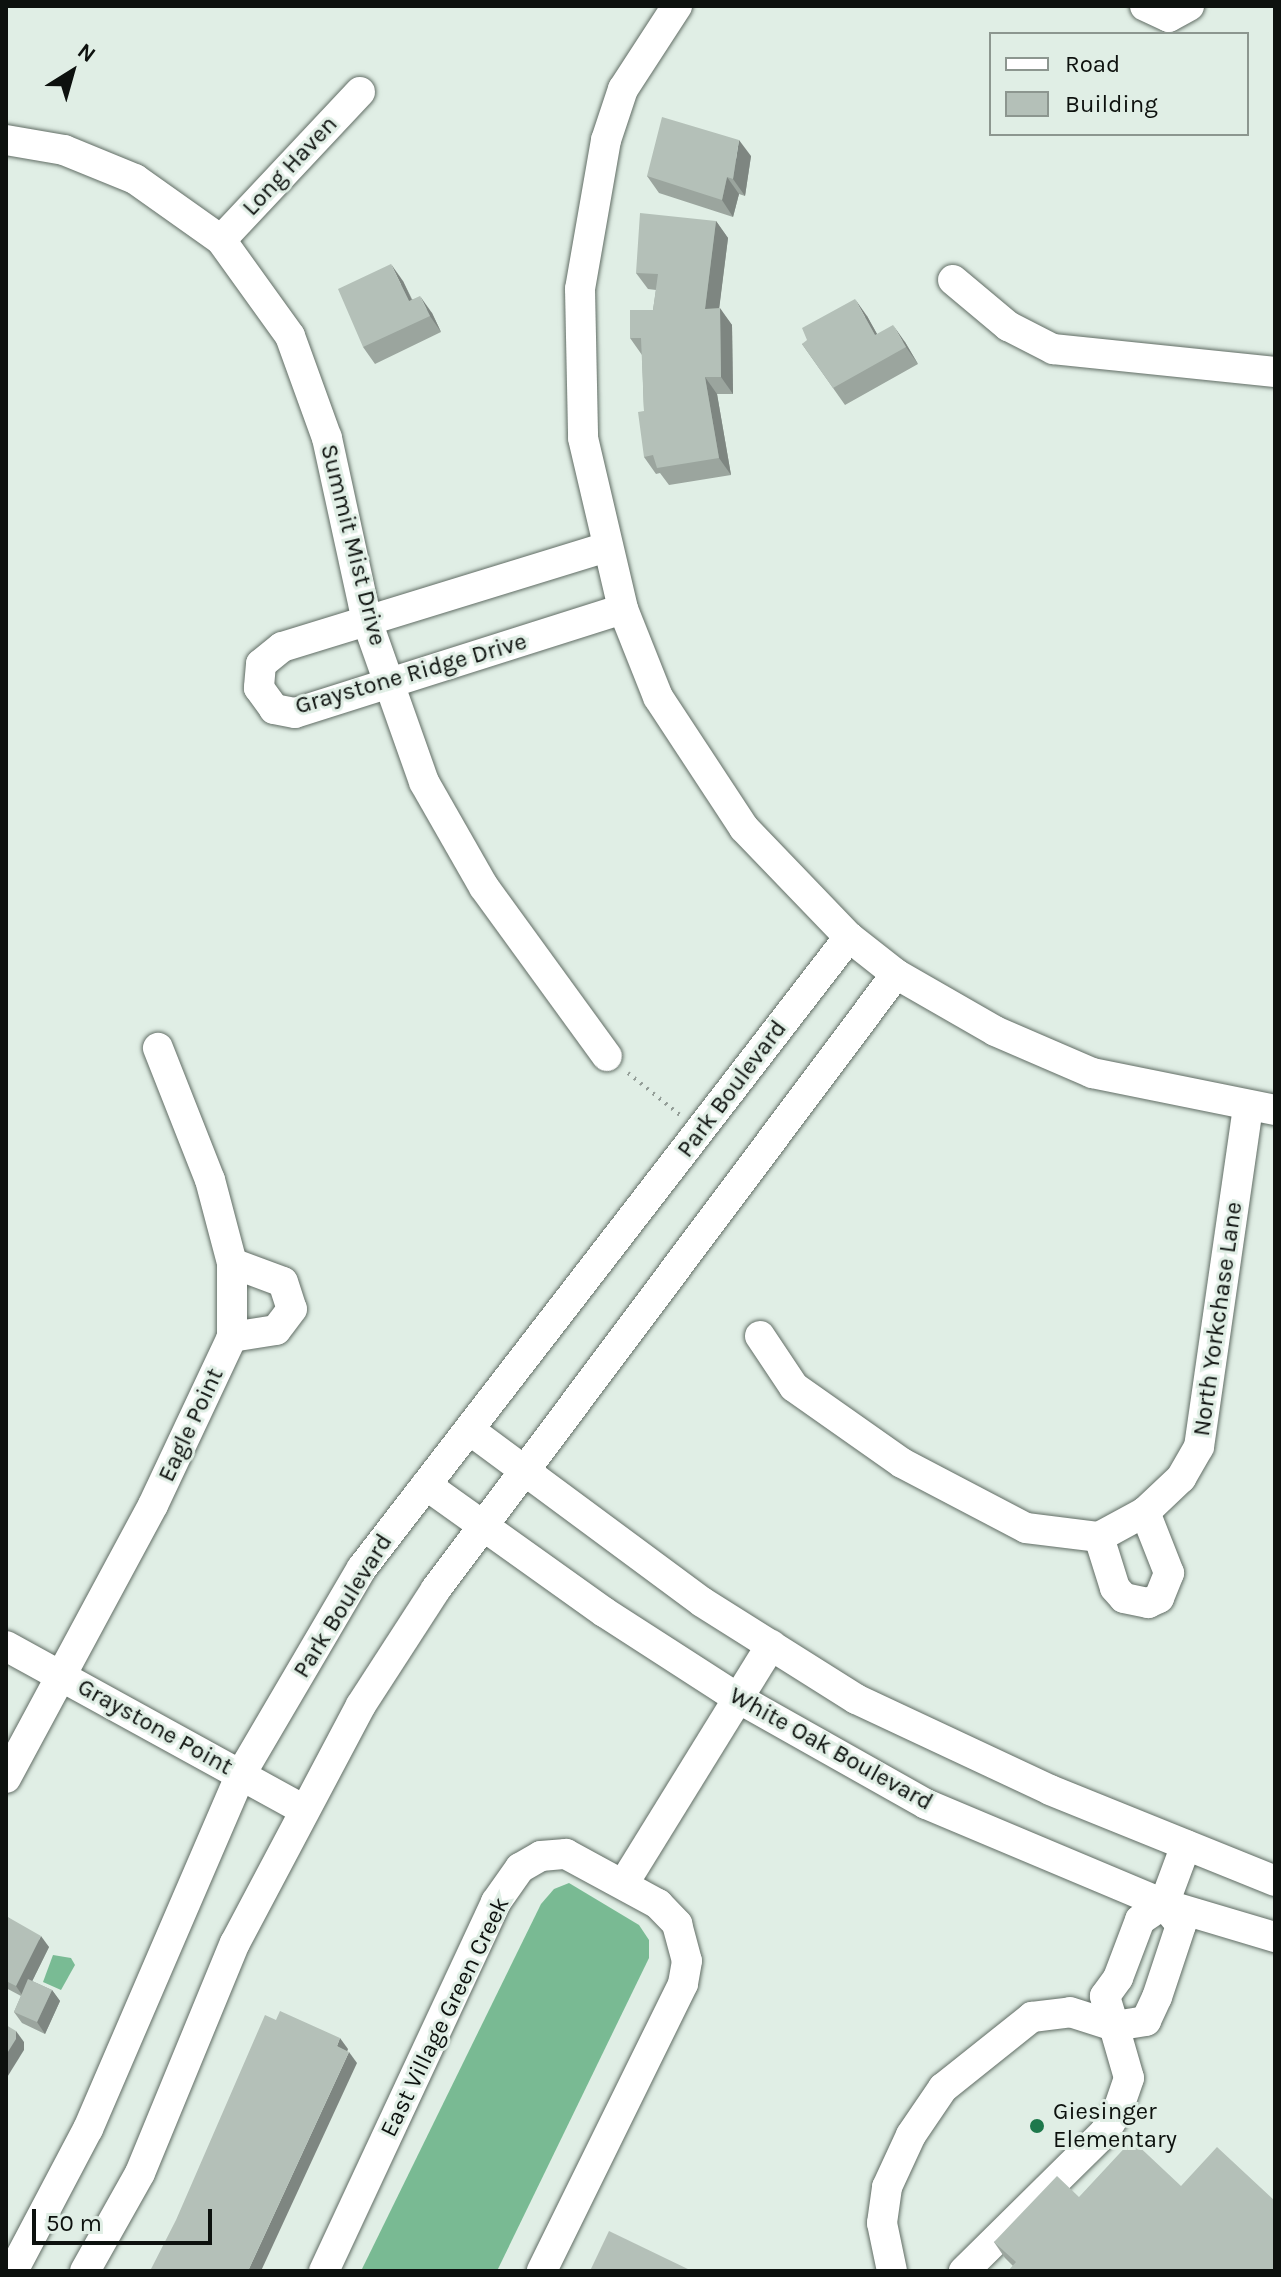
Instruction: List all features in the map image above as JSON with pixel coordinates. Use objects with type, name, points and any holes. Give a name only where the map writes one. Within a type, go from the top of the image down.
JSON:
[{"type":"street","points":[[677,6],[623,89],[606,140],[580,289],[583,438],[623,609],[658,697],[744,828],[849,937],[896,974],[995,1031],[1092,1073],[1261,1108]]},
{"type":"street","points":[[1145,6],[1169,17],[1183,14],[1189,6]]},
{"type":"street","name":"Long Haven","points":[[221,240],[360,92]]},
{"type":"street","name":"Summit Mist Drive","points":[[6,140],[64,150],[135,179],[221,240],[290,336],[327,438],[367,621],[424,782],[484,887],[607,1056]]},
{"type":"street","points":[[953,280],[1008,326],[1053,349],[1275,372]]},
{"type":"street","name":"Graystone Ridge Drive","points":[[607,547],[282,647],[261,664],[259,688],[274,709],[295,713],[623,609]]},
{"type":"street","name":"Park Boulevard","points":[[13,2271],[88,2129],[241,1774],[362,1568],[471,1431],[849,937]]},
{"type":"street","points":[[85,2271],[140,2173],[235,1943],[303,1809],[361,1705],[436,1589],[527,1472],[896,974]]},
{"type":"street","name":"Eagle Point","points":[[6,1778],[153,1505],[232,1337],[232,1263],[210,1180],[158,1048]]},
{"type":"street","name":"North Yorkchase Lane","points":[[1099,1537],[1145,1512],[1181,1478],[1199,1447],[1261,1108]]},
{"type":"street","points":[[232,1263],[283,1282],[292,1309],[276,1330],[232,1337]]},
{"type":"street","points":[[760,1336],[794,1387],[902,1463],[1026,1528],[1099,1537],[1115,1588],[1124,1598],[1148,1603],[1159,1598],[1169,1573],[1145,1512]]},
{"type":"street","points":[[471,1431],[702,1602],[856,1699],[1050,1790],[1275,1881]]},
{"type":"street","name":"White Oak Boulevard","points":[[426,1485],[736,1697],[926,1804],[1164,1904],[1275,1937]]},
{"type":"street","points":[[624,1883],[736,1697],[771,1645]]},
{"type":"street","name":"Graystone Point","points":[[6,1646],[303,1809]]},
{"type":"street","points":[[964,2271],[1104,2133],[1118,2110],[1129,2078],[1105,1996],[1118,1978],[1140,1920],[1164,1904],[1186,1845]]},
{"type":"street","name":"East Village Green Creek","points":[[324,2271],[496,1902],[520,1868],[541,1856],[566,1854],[658,1904],[677,1924],[685,1941],[683,1984],[542,2271]]},
{"type":"street","points":[[892,2271],[882,2223],[887,2187],[911,2135],[943,2088],[1032,2017],[1070,2012],[1114,2026],[1146,2021],[1181,1925],[1164,1904]]},
{"type":"path","points":[[607,1056],[700,1132]]},
{"type":"shaded area","points":[[569,1883],[639,1925],[649,1940],[649,1958],[497,2271],[361,2271],[541,1904],[554,1889]]},
{"type":"shaded area","points":[[53,1955],[71,1958],[75,1965],[61,1990],[43,1982]]},
{"type":"building","points":[[662,117],[739,140],[733,179],[727,177],[722,200],[647,176]]},
{"type":"building","points":[[640,213],[716,221],[705,309],[720,308],[721,377],[705,377],[719,458],[657,468],[653,455],[644,457],[638,412],[644,411],[641,338],[630,338],[630,310],[653,310],[658,274],[636,273]]},
{"type":"building","points":[[391,264],[409,301],[420,296],[430,316],[363,347],[338,289]]},
{"type":"building","points":[[855,299],[875,335],[893,325],[906,347],[833,388],[802,344],[807,340],[802,328]]},
{"type":"building","points":[[6,1916],[41,1936],[16,1986],[6,1981]]},
{"type":"building","points":[[28,1979],[52,1990],[37,2022],[14,2012]]},
{"type":"building","points":[[280,2011],[340,2038],[337,2046],[349,2052],[248,2271],[150,2271],[176,2220],[265,2015],[276,2020]]},
{"type":"building","points":[[6,2025],[16,2031],[16,2039],[6,2055]]},
{"type":"building","name":"Giesinger Elementary","points":[[1132,2140],[1181,2186],[1217,2147],[1275,2201],[1275,2271],[1008,2271],[1016,2262],[994,2242],[1057,2176],[1079,2197]]},
{"type":"building","points":[[609,2231],[692,2271],[590,2271]]},
{"type":"place","name":"Giesinger Elementary","points":[[1037,2126]]}]
